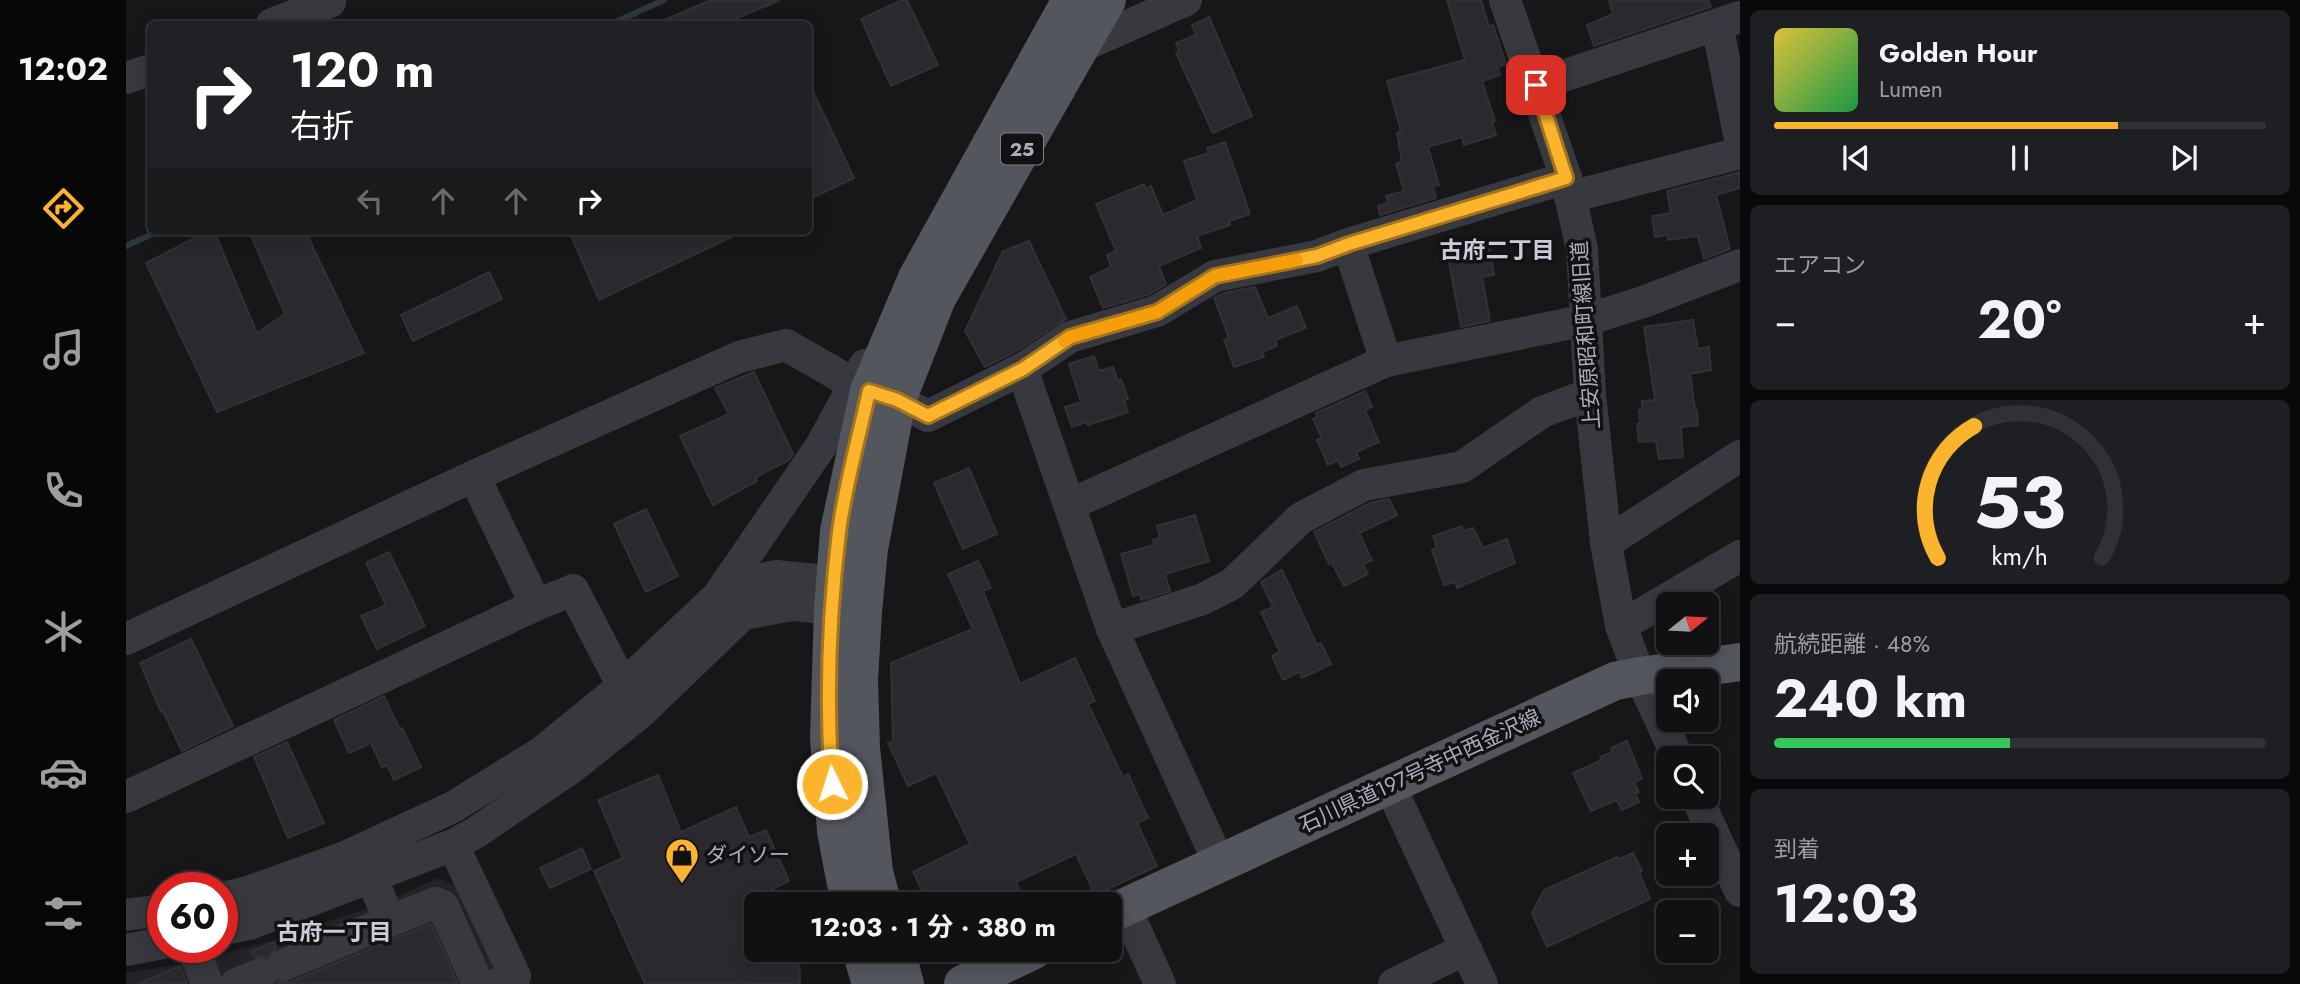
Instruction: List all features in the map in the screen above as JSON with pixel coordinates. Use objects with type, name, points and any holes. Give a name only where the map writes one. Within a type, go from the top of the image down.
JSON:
[{"type":"main road","name":"25","points":[[879,892],[874,872],[861,748],[859,679],[839,531],[873,391],[917,278],[1071,0]]},
{"type":"main road","name":"25","points":[[873,391],[937,298],[1107,0]]},
{"type":"main road","name":"25","points":[[848,892],[836,831],[829,737],[849,597]]},
{"type":"main road","name":"石川県道197号寺中西金沢線","points":[[1122,909],[1615,681],[1740,662]]},
{"type":"main road","points":[[865,962],[871,984]]},
{"type":"main road","points":[[899,962],[905,984]]},
{"type":"main road","points":[[963,984],[1009,962]]},
{"type":"street","points":[[1080,47],[1186,0]]},
{"type":"street","name":"上安原昭和町線旧道","points":[[1505,0],[1536,85],[1568,187],[1583,249],[1590,394],[1606,542],[1621,626],[1640,676],[1672,746]]},
{"type":"street","points":[[280,21],[332,1]]},
{"type":"street","points":[[1536,85],[1728,21],[1740,139]]},
{"type":"street","points":[[126,78],[147,71]]},
{"type":"street","points":[[126,639],[474,476],[739,357],[786,345],[873,391],[928,416],[1023,369],[1070,337],[1157,312],[1215,276],[1317,256],[1349,244],[1568,187],[1740,153]]},
{"type":"street","points":[[1349,244],[1386,361]]},
{"type":"street","points":[[1069,505],[1386,361],[1586,320],[1739,270]]},
{"type":"street","points":[[1023,369],[1112,629],[1219,863]]},
{"type":"street","points":[[238,894],[345,858],[453,807],[542,752],[623,687],[718,596],[821,446],[873,391]]},
{"type":"street","points":[[1112,629],[1203,599],[1232,584],[1301,518],[1364,485],[1462,467],[1542,412],[1590,394]]},
{"type":"street","points":[[1606,542],[1740,456]]},
{"type":"street","points":[[474,476],[536,605]]},
{"type":"street","points":[[1621,626],[1740,556]]},
{"type":"street","points":[[718,596],[749,582],[776,576],[849,597]]},
{"type":"street","points":[[126,797],[573,590],[623,687]]},
{"type":"street","points":[[238,926],[453,845],[475,833],[570,769],[640,713],[743,614],[849,597]]},
{"type":"street","points":[[1390,786],[1482,984]]},
{"type":"street","points":[[1702,809],[1740,891]]},
{"type":"street","points":[[453,845],[510,981]]},
{"type":"street","points":[[371,877],[390,921]]},
{"type":"street","points":[[260,974],[435,903],[443,906],[478,984]]},
{"type":"street","points":[[126,915],[147,912]]},
{"type":"street","points":[[1122,919],[1160,984]]},
{"type":"street","points":[[126,950],[147,946]]},
{"type":"street","points":[[1394,984],[1466,948]]},
{"type":"street","points":[[199,963],[207,984]]},
{"type":"shaded area","points":[[437,878],[461,887],[497,964],[492,976],[473,984],[126,984],[126,973],[188,963],[238,963],[238,950],[275,940],[388,901]]},
{"type":"building","points":[[711,0],[780,0],[730,21],[662,21]]},
{"type":"building","points":[[907,0],[938,65],[891,86],[861,19]]},
{"type":"building","points":[[1447,0],[1481,0],[1489,27],[1493,25],[1506,64],[1497,67],[1500,75],[1482,81],[1495,121],[1492,122],[1496,135],[1464,145],[1462,137],[1428,147],[1439,185],[1433,186],[1436,198],[1380,215],[1378,206],[1388,203],[1386,196],[1404,191],[1396,164],[1402,162],[1397,133],[1401,131],[1387,81],[1465,60]]},
{"type":"building","points":[[1609,0],[1708,0],[1711,7],[1594,46],[1587,25],[1613,14]]},
{"type":"building","points":[[1209,17],[1252,116],[1213,133],[1176,53],[1179,51],[1176,43],[1196,35],[1192,25]]},
{"type":"building","points":[[812,89],[854,178],[812,198]]},
{"type":"building","points":[[1225,142],[1250,214],[1229,221],[1230,225],[1197,236],[1201,248],[1159,266],[1166,284],[1150,294],[1103,308],[1090,277],[1111,267],[1107,255],[1116,251],[1096,204],[1144,184],[1146,189],[1151,186],[1163,215],[1197,200],[1184,161],[1209,153],[1207,148]]},
{"type":"building","points":[[1740,172],[1740,188],[1716,195],[1730,249],[1704,259],[1698,236],[1668,240],[1667,235],[1655,237],[1652,216],[1671,213],[1667,191]]},
{"type":"building","points":[[200,235],[216,235],[257,333],[285,314],[251,235],[307,235],[364,353],[217,412],[146,263]]},
{"type":"building","points":[[571,235],[736,235],[599,300]]},
{"type":"building","points":[[1029,241],[1066,319],[1013,353],[985,367],[965,331],[1003,251]]},
{"type":"building","points":[[1490,249],[1494,275],[1482,277],[1490,321],[1461,327],[1448,257]]},
{"type":"building","points":[[489,272],[502,299],[413,341],[401,315]]},
{"type":"building","points":[[1255,287],[1268,318],[1297,306],[1306,328],[1275,340],[1277,346],[1262,352],[1264,357],[1234,367],[1224,340],[1229,338],[1214,298],[1224,293]]},
{"type":"building","points":[[1693,320],[1698,349],[1709,347],[1711,370],[1690,374],[1698,425],[1681,427],[1683,457],[1659,459],[1656,441],[1639,442],[1637,424],[1640,424],[1639,410],[1642,410],[1642,401],[1655,400],[1644,327]]},
{"type":"building","points":[[1094,356],[1099,371],[1113,367],[1118,381],[1121,379],[1128,399],[1124,400],[1128,412],[1088,425],[1087,422],[1072,427],[1065,407],[1081,402],[1069,364]]},
{"type":"building","points":[[754,372],[793,454],[789,460],[756,477],[757,481],[713,505],[680,436],[729,414],[715,388]]},
{"type":"building","points":[[1365,391],[1372,407],[1365,410],[1379,442],[1356,452],[1359,459],[1341,467],[1338,460],[1328,465],[1317,440],[1322,438],[1313,419],[1317,417],[1316,413]]},
{"type":"building","points":[[969,468],[997,534],[963,549],[934,483]]},
{"type":"building","points":[[1389,499],[1397,515],[1359,533],[1372,560],[1363,564],[1368,574],[1344,586],[1332,563],[1329,564],[1314,532],[1370,503]]},
{"type":"building","points":[[646,509],[678,576],[646,592],[614,524]]},
{"type":"building","points":[[1195,515],[1209,561],[1165,574],[1170,591],[1141,600],[1140,594],[1133,596],[1121,554],[1154,545],[1153,540],[1160,538],[1157,526]]},
{"type":"building","points":[[1462,526],[1463,531],[1473,528],[1483,548],[1507,539],[1515,563],[1457,588],[1455,582],[1444,585],[1432,550],[1437,548],[1433,536]]},
{"type":"building","points":[[389,552],[425,626],[377,649],[361,616],[386,605],[366,563]]},
{"type":"building","points":[[978,561],[991,588],[983,591],[1020,684],[1075,658],[1095,701],[1088,704],[1123,777],[1128,774],[1148,818],[1137,823],[1157,866],[1101,892],[1094,892],[1076,854],[1016,882],[1021,892],[923,892],[913,872],[970,844],[936,773],[908,786],[888,743],[893,741],[891,663],[973,629],[948,574]]},
{"type":"building","points":[[1282,570],[1317,645],[1321,643],[1331,664],[1302,678],[1299,672],[1283,680],[1272,656],[1280,652],[1261,612],[1273,607],[1261,582]]},
{"type":"building","points":[[191,639],[233,726],[182,751],[163,711],[161,712],[140,663]]},
{"type":"building","points":[[384,696],[421,767],[394,780],[387,765],[382,767],[371,743],[349,753],[334,720]]},
{"type":"building","points":[[1627,741],[1642,779],[1634,782],[1639,792],[1635,793],[1639,802],[1622,810],[1617,800],[1591,811],[1573,773],[1602,760],[1600,757],[1612,752],[1611,748]]},
{"type":"building","points":[[287,742],[324,823],[288,838],[254,757]]},
{"type":"building","points":[[658,775],[681,832],[736,807],[749,837],[766,830],[789,881],[772,889],[773,892],[744,892],[744,962],[799,962],[800,984],[645,984],[594,871],[623,858],[598,800]]},
{"type":"building","points":[[582,848],[591,869],[550,888],[540,868]]},
{"type":"building","points":[[1633,853],[1642,871],[1639,872],[1650,899],[1547,947],[1532,913],[1544,890],[1617,857],[1619,859]]},
{"type":"building","points":[[431,924],[458,984],[276,984],[290,982]]},
{"type":"building","points":[[274,942],[276,948],[267,957],[254,957],[251,952]]},
{"type":"building","points":[[180,966],[187,984],[137,984]]},
{"type":"waterway","points":[[618,21],[664,0]]},
{"type":"waterway","points":[[126,246],[150,235]]},
{"type":"slow traffic","points":[[1064,341],[1157,312],[1215,276],[1297,260]]},
{"type":"place","name":"ダイソー","points":[[682,885]]},
{"type":"district","name":"古府二丁目","points":[[1497,250]]},
{"type":"district","name":"古府一丁目","points":[[334,932]]},
{"type":"route","points":[[832,784],[829,712],[832,609],[839,531],[869,391],[897,400],[928,416],[1023,369],[1070,337],[1157,312],[1215,276],[1317,256],[1566,178],[1536,85]]}]
